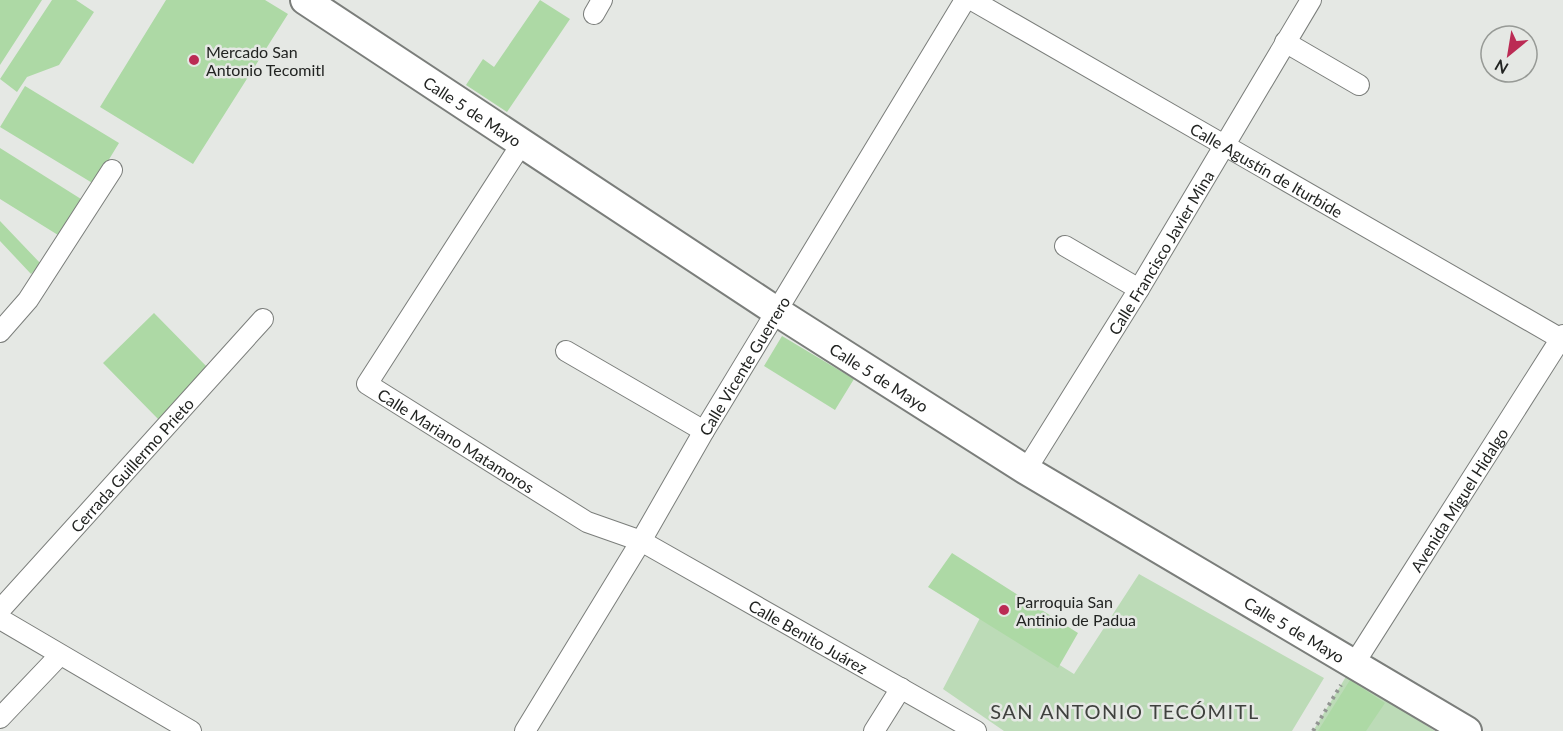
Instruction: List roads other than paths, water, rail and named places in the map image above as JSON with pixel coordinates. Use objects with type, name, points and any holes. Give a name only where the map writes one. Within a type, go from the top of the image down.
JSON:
[{"type":"main road","name":"Calle 5 de Mayo","points":[[304,0],[776,311],[1026,470],[1467,731]]},
{"type":"street","name":"Calle Vicente Guerrero","points":[[525,731],[964,0]]},
{"type":"street","name":"Calle Agustín de Iturbide","points":[[972,0],[1562,338]]},
{"type":"street","name":"Calle Francisco Javier Mina","points":[[1026,470],[1226,146],[1311,0]]},
{"type":"street","points":[[1285,42],[1359,85]]},
{"type":"street","name":"Calle Mariano Matamoros","points":[[522,143],[367,384],[587,522],[641,541]]},
{"type":"street","points":[[0,332],[28,300],[112,170]]},
{"type":"street","points":[[1065,246],[1139,289]]},
{"type":"street","name":"Cerrada Guillermo Prieto","points":[[0,610],[263,319]]},
{"type":"street","name":"Avenida Miguel Hidalgo","points":[[1354,664],[1562,338]]},
{"type":"street","points":[[566,351],[704,431]]},
{"type":"street","name":"Calle Benito Juárez","points":[[641,541],[976,731]]},
{"type":"street","points":[[0,620],[191,731]]},
{"type":"street","points":[[0,718],[59,656]]},
{"type":"street","points":[[874,731],[901,688]]},
{"type":"place","name":"Mercado San Antonio Tecomitl","points":[[194,60]]},
{"type":"place","name":"Parroquia San Antinio de Padua","points":[[1004,610]]},
{"type":"district","name":"SAN ANTONIO TECÓMITL","points":[[1125,711]]}]
